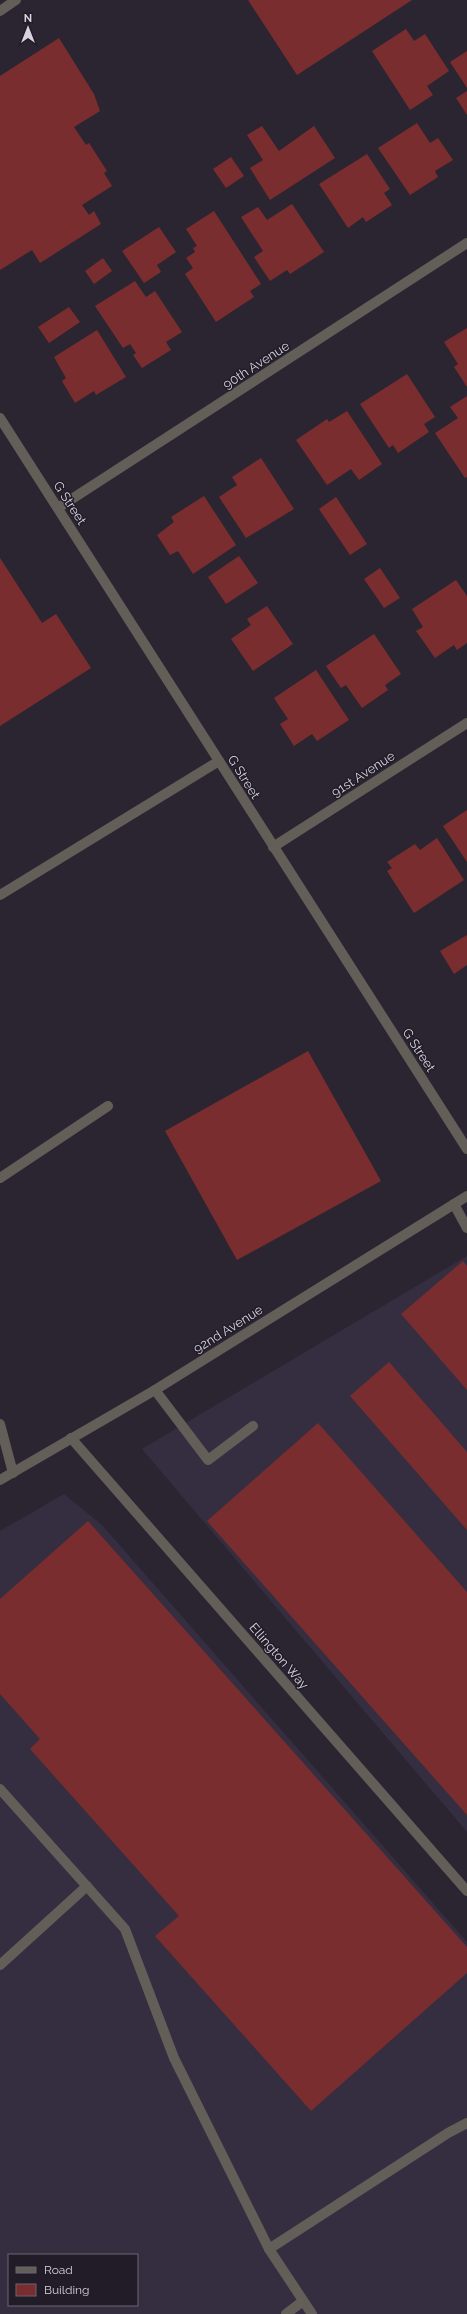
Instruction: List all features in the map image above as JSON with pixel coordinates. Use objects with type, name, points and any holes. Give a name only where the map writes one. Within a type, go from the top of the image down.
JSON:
[{"type":"street","points":[[0,11],[16,0]]},
{"type":"street","name":"90th Avenue","points":[[58,508],[467,243]]},
{"type":"street","name":"G Street","points":[[0,418],[467,1149]]},
{"type":"street","name":"91st Avenue","points":[[273,847],[467,723]]},
{"type":"street","points":[[0,894],[219,761]]},
{"type":"street","points":[[0,1178],[108,1106]]},
{"type":"street","name":"92nd Avenue","points":[[0,1480],[155,1390],[467,1196]]},
{"type":"street","points":[[454,1204],[467,1228]]},
{"type":"street","points":[[155,1390],[208,1460],[253,1426]]},
{"type":"street","points":[[0,1424],[13,1473]]},
{"type":"street","name":"Ellington Way","points":[[71,1438],[467,1891]]},
{"type":"street","points":[[0,1789],[125,1929],[174,2058],[269,2249],[312,2314]]},
{"type":"street","points":[[0,1965],[86,1886]]},
{"type":"street","points":[[269,2249],[448,2133],[467,2123]]},
{"type":"street","points":[[286,2314],[303,2301]]},
{"type":"shaded area","points":[[467,1256],[467,1832],[142,1449]]},
{"type":"shaded area","points":[[64,1494],[102,1525],[467,1942],[467,2314],[0,2314],[0,1531]]},
{"type":"building","points":[[248,0],[412,0],[297,75]]},
{"type":"building","points":[[406,29],[414,41],[425,34],[449,71],[427,86],[433,95],[410,110],[372,51]]},
{"type":"building","points":[[59,38],[94,94],[100,111],[74,127],[86,145],[89,143],[107,171],[104,173],[112,186],[82,205],[89,215],[94,211],[101,224],[40,263],[32,250],[0,270],[0,76]]},
{"type":"building","points":[[467,51],[467,88],[450,62]]},
{"type":"building","points":[[467,91],[467,115],[456,98]]},
{"type":"building","points":[[417,123],[430,143],[438,138],[453,160],[435,171],[438,177],[410,195],[378,148]]},
{"type":"building","points":[[262,126],[279,151],[314,126],[335,158],[270,200],[250,168],[263,160],[247,135]]},
{"type":"building","points":[[367,154],[390,189],[384,193],[392,205],[366,222],[363,217],[348,228],[319,184]]},
{"type":"building","points":[[231,157],[244,176],[226,188],[213,169]]},
{"type":"building","points":[[292,204],[324,252],[290,274],[287,270],[270,281],[254,257],[263,251],[241,217],[258,207],[267,220]]},
{"type":"building","points":[[214,211],[261,284],[250,291],[254,297],[216,322],[185,274],[193,268],[186,258],[195,252],[193,248],[197,246],[186,229]]},
{"type":"building","points":[[159,227],[176,252],[157,265],[161,272],[144,283],[122,251]]},
{"type":"building","points":[[103,258],[112,271],[94,284],[85,271]]},
{"type":"building","points":[[135,281],[146,297],[155,291],[182,332],[166,342],[171,350],[142,368],[133,355],[136,353],[130,344],[123,348],[95,306]]},
{"type":"building","points":[[69,307],[80,322],[49,343],[38,327]]},
{"type":"building","points":[[467,328],[467,387],[454,367],[458,364],[444,342]]},
{"type":"building","points":[[97,330],[126,377],[96,395],[94,391],[75,403],[62,381],[66,378],[54,357]]},
{"type":"building","points":[[407,374],[435,417],[424,424],[429,432],[398,453],[393,445],[389,448],[360,404]]},
{"type":"building","points":[[467,396],[467,477],[465,478],[435,433],[458,418],[450,407]]},
{"type":"building","points":[[347,411],[382,464],[359,480],[351,469],[327,485],[296,440],[327,419],[329,422]]},
{"type":"building","points":[[261,458],[294,509],[246,538],[219,497],[237,485],[232,477]]},
{"type":"building","points":[[204,496],[236,545],[193,574],[178,551],[170,555],[157,535],[174,522],[171,517]]},
{"type":"building","points":[[336,497],[367,544],[350,555],[319,509]]},
{"type":"building","points":[[239,556],[258,583],[226,604],[208,577]]},
{"type":"building","points":[[0,558],[42,623],[56,614],[91,668],[0,726]]},
{"type":"building","points":[[380,568],[400,598],[384,608],[364,579]]},
{"type":"building","points":[[456,580],[467,596],[467,643],[457,650],[454,645],[435,658],[416,631],[423,627],[412,609]]},
{"type":"building","points":[[267,606],[293,644],[253,671],[231,639],[251,625],[247,619]]},
{"type":"building","points":[[374,634],[401,674],[385,685],[388,690],[362,708],[346,685],[341,688],[326,666]]},
{"type":"building","points":[[316,670],[349,720],[317,741],[312,734],[294,746],[280,724],[288,719],[274,698]]},
{"type":"building","points":[[467,810],[467,862],[443,826]]},
{"type":"building","points":[[437,838],[464,880],[414,913],[387,871],[392,868],[387,862],[415,844],[420,850]]},
{"type":"building","points":[[467,935],[467,965],[454,974],[440,951]]},
{"type":"building","points":[[308,1051],[381,1181],[237,1260],[165,1131]]},
{"type":"building","points":[[463,1261],[467,1266],[467,1390],[401,1314]]},
{"type":"building","points":[[389,1362],[467,1452],[467,1530],[350,1396]]},
{"type":"building","points":[[318,1423],[467,1592],[467,1815],[207,1521]]},
{"type":"building","points":[[88,1521],[467,1947],[467,1973],[311,2111],[155,1936],[179,1916],[30,1749],[40,1739],[0,1694],[0,1599]]}]
